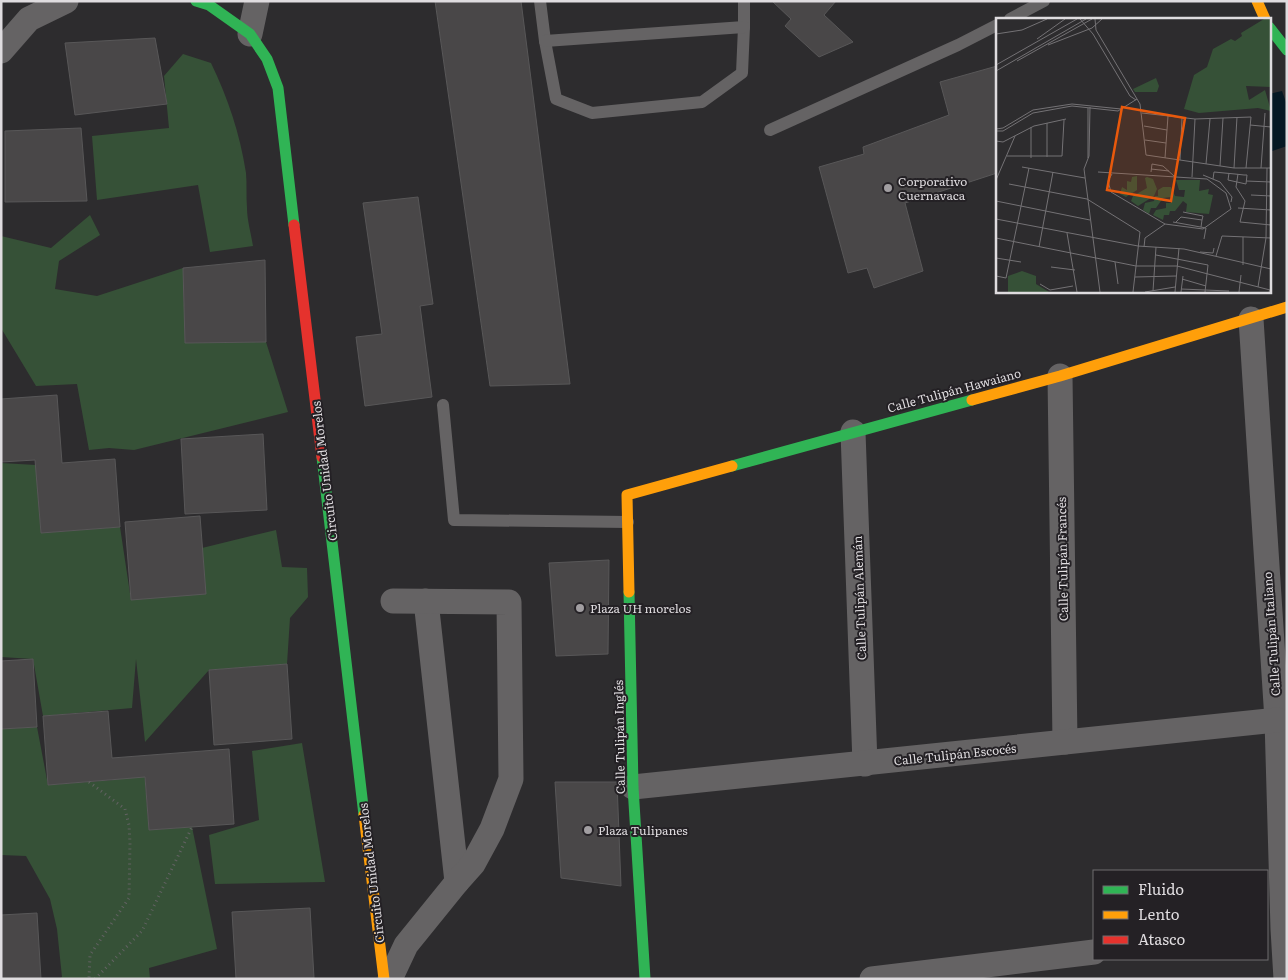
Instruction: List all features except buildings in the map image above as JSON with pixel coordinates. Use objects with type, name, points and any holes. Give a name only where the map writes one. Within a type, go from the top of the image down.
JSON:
[{"type":"street","points":[[1,52],[29,19],[66,1]]},
{"type":"street","name":"Circuito Unidad Morelos","points":[[196,1],[209,5],[250,34],[267,60],[278,88],[384,979]]},
{"type":"street","points":[[250,34],[256,1]]},
{"type":"street","points":[[1257,1],[1264,18]]},
{"type":"street","points":[[1270,28],[1287,50]]},
{"type":"street","name":"Calle Tulipán Hawaiano","points":[[627,495],[1060,376],[1287,307]]},
{"type":"street","name":"Calle Tulipán Italiano","points":[[1251,319],[1277,720],[1275,930],[1286,979]]},
{"type":"street","name":"Calle Tulipán Francés","points":[[1060,376],[1065,742]]},
{"type":"street","name":"Calle Tulipán Alemán","points":[[853,432],[865,764]]},
{"type":"street","name":"Calle Tulipán Inglés","points":[[627,495],[633,788],[645,979]]},
{"type":"street","points":[[390,979],[406,945],[473,864],[492,829],[511,778],[509,602],[393,601]]},
{"type":"street","points":[[426,601],[457,882]]},
{"type":"street","name":"Calle Tulipán Escocés","points":[[633,788],[1277,720]]},
{"type":"street","points":[[872,979],[1093,952]]},
{"type":"lane","points":[[540,1],[545,41],[556,99],[592,113],[702,102],[742,74],[744,1]]},
{"type":"lane","points":[[1012,18],[1044,1]]},
{"type":"lane","points":[[770,130],[958,45],[996,26]]},
{"type":"lane","points":[[545,41],[744,27]]},
{"type":"lane","points":[[443,405],[454,520],[628,522]]},
{"type":"path","points":[[89,782],[125,809],[129,825],[130,843],[129,898],[90,955],[90,979]]},
{"type":"path","points":[[95,979],[142,931],[192,827]]},
{"type":"green space","points":[[183,54],[211,63],[223,89],[237,130],[246,173],[248,217],[253,246],[210,252],[198,185],[97,200],[92,136],[169,128],[164,76]]},
{"type":"green space","points":[[90,215],[100,235],[59,261],[55,289],[97,296],[183,268],[185,343],[266,342],[288,412],[134,450],[109,448],[89,450],[77,384],[36,386],[1,328],[1,236],[51,248]]},
{"type":"green space","points":[[1,463],[36,465],[41,533],[120,527],[131,600],[202,548],[276,530],[282,567],[307,568],[308,597],[290,618],[287,664],[209,670],[145,742],[136,659],[132,708],[43,716],[33,659],[1,657]]},
{"type":"green space","points":[[37,727],[48,785],[113,780],[143,756],[149,830],[192,827],[217,949],[149,968],[150,979],[58,979],[62,977],[57,929],[50,899],[26,856],[1,855],[1,729]]},
{"type":"green space","points":[[302,743],[325,882],[215,884],[209,835],[259,820],[252,751]]},
{"type":"water","points":[[1282,91],[1287,105],[1287,146],[1270,152],[1270,94]]},
{"type":"traffic: fast","points":[[196,1],[209,5],[250,34],[267,59],[278,88],[294,225]]},
{"type":"traffic: fast","points":[[1270,28],[1287,50]]},
{"type":"traffic: fast","points":[[732,466],[972,400]]},
{"type":"traffic: fast","points":[[322,457],[364,815]]},
{"type":"traffic: fast","points":[[629,592],[633,787],[645,979]]},
{"type":"traffic: slow","points":[[1257,1],[1265,18]]},
{"type":"traffic: slow","points":[[972,400],[1060,376],[1287,307]]},
{"type":"traffic: slow","points":[[629,592],[627,495],[732,466]]},
{"type":"traffic: slow","points":[[364,815],[384,979]]},
{"type":"traffic: jam","points":[[294,225],[322,457]]},
{"type":"place","name":"Corporativo Cuernavaca","points":[[888,188]]},
{"type":"place","name":"Plaza UH morelos","points":[[580,608]]},
{"type":"place","name":"Plaza Tulipanes","points":[[588,830]]}]
